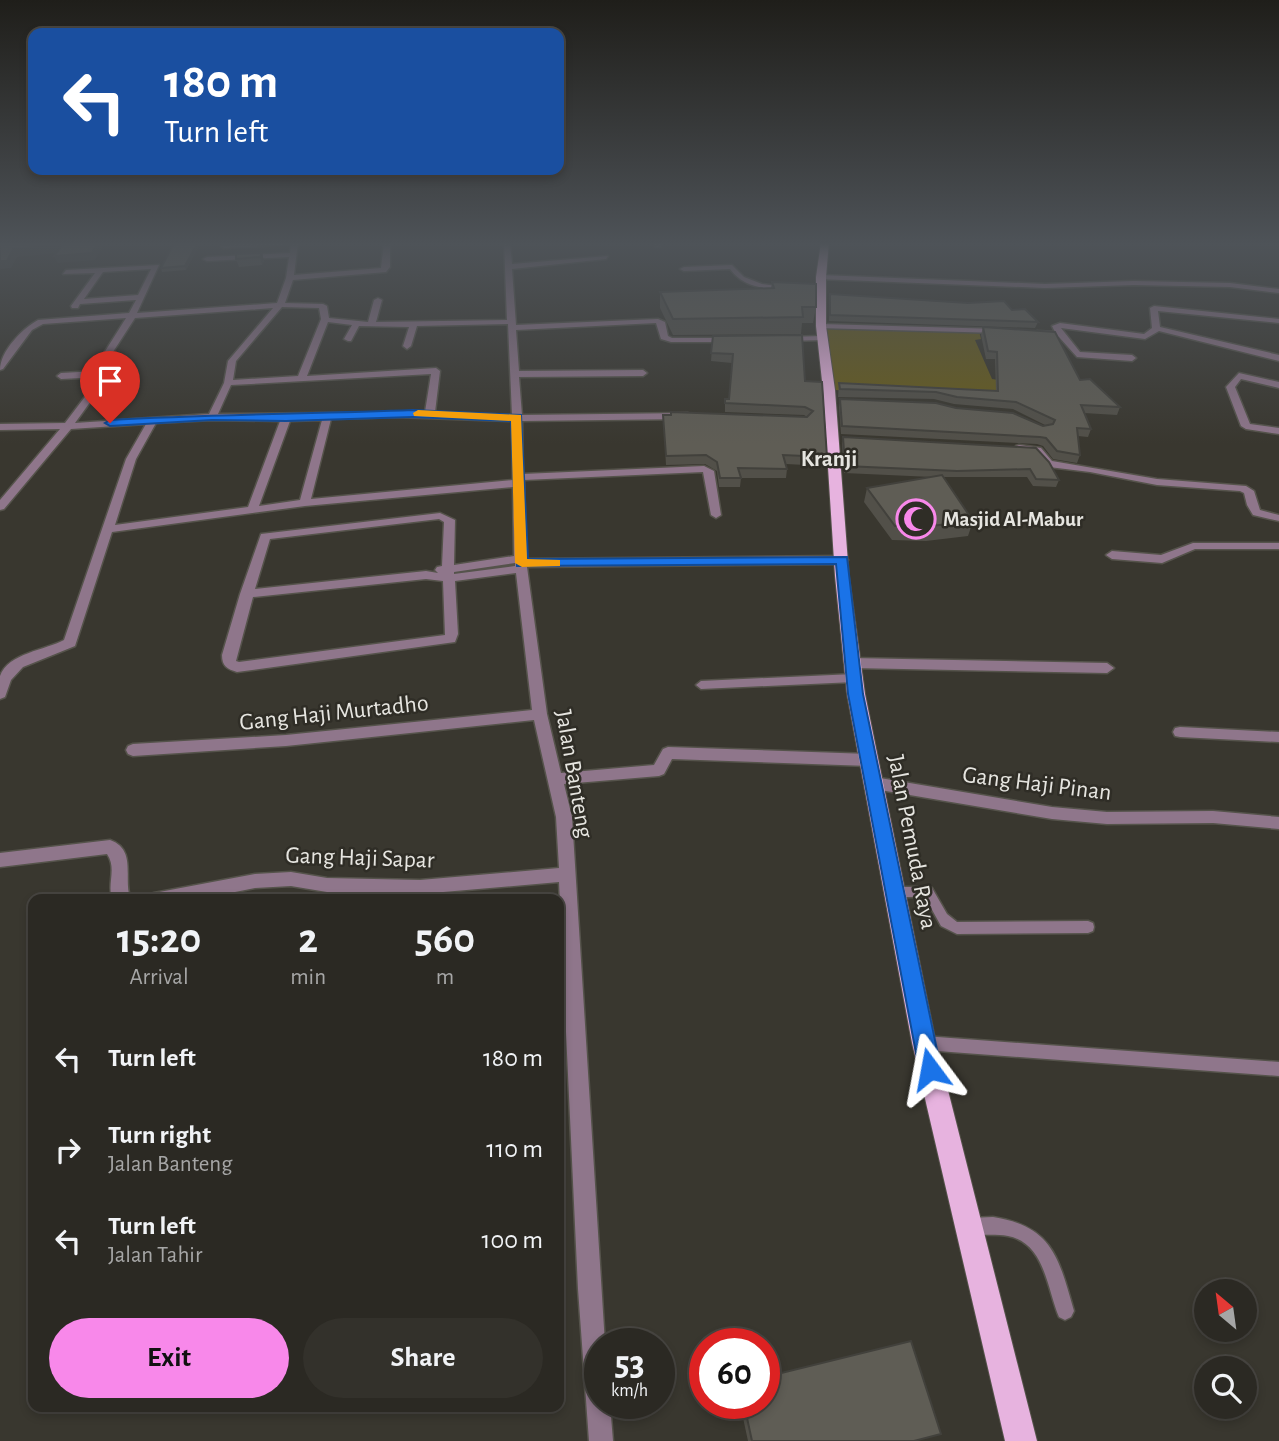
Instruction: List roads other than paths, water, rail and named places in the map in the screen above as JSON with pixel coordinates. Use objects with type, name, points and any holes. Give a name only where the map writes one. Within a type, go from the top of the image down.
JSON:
[{"type":"main road","name":"Jalan Pemuda Raya","points":[[820,309],[836,402],[842,560],[853,671],[924,1043],[1021,1441]]},
{"type":"street","points":[[65,320],[73,309]]},
{"type":"street","points":[[108,353],[135,309]]},
{"type":"street","points":[[2,363],[29,328],[41,322],[227,309]]},
{"type":"street","points":[[212,417],[228,383],[232,361],[276,309]]},
{"type":"street","points":[[302,377],[325,319],[323,309]]},
{"type":"street","points":[[371,325],[375,309]]},
{"type":"street","name":"Jalan Banteng","points":[[511,309],[521,564],[540,714],[564,817],[589,1289],[601,1441]]},
{"type":"street","points":[[1154,309],[1156,328]]},
{"type":"street","points":[[1166,309],[1279,321]]},
{"type":"street","points":[[325,319],[371,325],[658,321],[662,324],[664,337],[671,340],[742,340]]},
{"type":"street","points":[[348,339],[357,323]]},
{"type":"street","points":[[408,346],[413,325]]},
{"type":"street","points":[[1132,358],[1077,354],[1057,326],[1145,337],[1156,328]]},
{"type":"street","points":[[1156,328],[1279,358]]},
{"type":"street","points":[[768,339],[822,332],[1006,331]]},
{"type":"street","points":[[1033,333],[1061,335]]},
{"type":"street","points":[[228,383],[436,371],[430,413]]},
{"type":"street","points":[[514,374],[643,373]]},
{"type":"street","points":[[0,507],[68,426],[104,376],[61,376]]},
{"type":"street","points":[[1279,385],[1239,376],[1230,387],[1245,426],[1279,432]]},
{"type":"street","points":[[0,427],[68,426],[212,417],[286,418],[430,413],[517,418],[664,415],[703,417]]},
{"type":"street","points":[[305,503],[327,417]]},
{"type":"street","points":[[253,509],[286,418]]},
{"type":"street","points":[[0,694],[5,675],[18,662],[70,643],[131,459],[153,420]]},
{"type":"street","points":[[1007,447],[1037,450],[1046,463],[1052,465],[1090,468],[1157,482],[1242,488],[1249,491],[1252,510],[1257,514],[1279,518]]},
{"type":"street","points":[[108,529],[253,509],[519,480],[704,469],[709,471],[716,515]]},
{"type":"street","points":[[445,516],[450,520],[449,572],[452,634],[450,639],[444,642],[237,667],[229,663],[262,539],[271,534],[445,516]]},
{"type":"street","points":[[1112,555],[1161,559],[1192,546],[1279,546]]},
{"type":"street","points":[[246,594],[521,564],[842,560]]},
{"type":"street","points":[[853,671],[1107,668]]},
{"type":"street","name":"Gang Haji Murtadho","points":[[133,750],[283,741],[540,714]]},
{"type":"street","points":[[1180,732],[1279,737]]},
{"type":"street","points":[[555,779],[659,770],[668,753],[869,760]]},
{"type":"street","name":"Gang Haji Pinan","points":[[874,783],[1052,813],[1107,818],[1213,817],[1279,823]]},
{"type":"street","points":[[0,860],[110,847],[117,851],[120,858],[119,894]]},
{"type":"street","name":"Gang Haji Sapar","points":[[186,894],[255,881],[291,879],[327,885],[420,887],[566,874]]},
{"type":"lane","points":[[701,685],[853,671]]},
{"type":"lane","points":[[894,892],[928,892],[934,899],[941,919],[957,928],[1088,927]]},
{"type":"lane","points":[[924,1043],[1279,1069]]},
{"type":"lane","points":[[967,1226],[1011,1226],[1035,1242],[1052,1264],[1065,1311]]},
{"type":"place","name":"Masjid Al-Mabur","points":[[916,519]]},
{"type":"district","name":"Kranji","points":[[829,459]]}]
